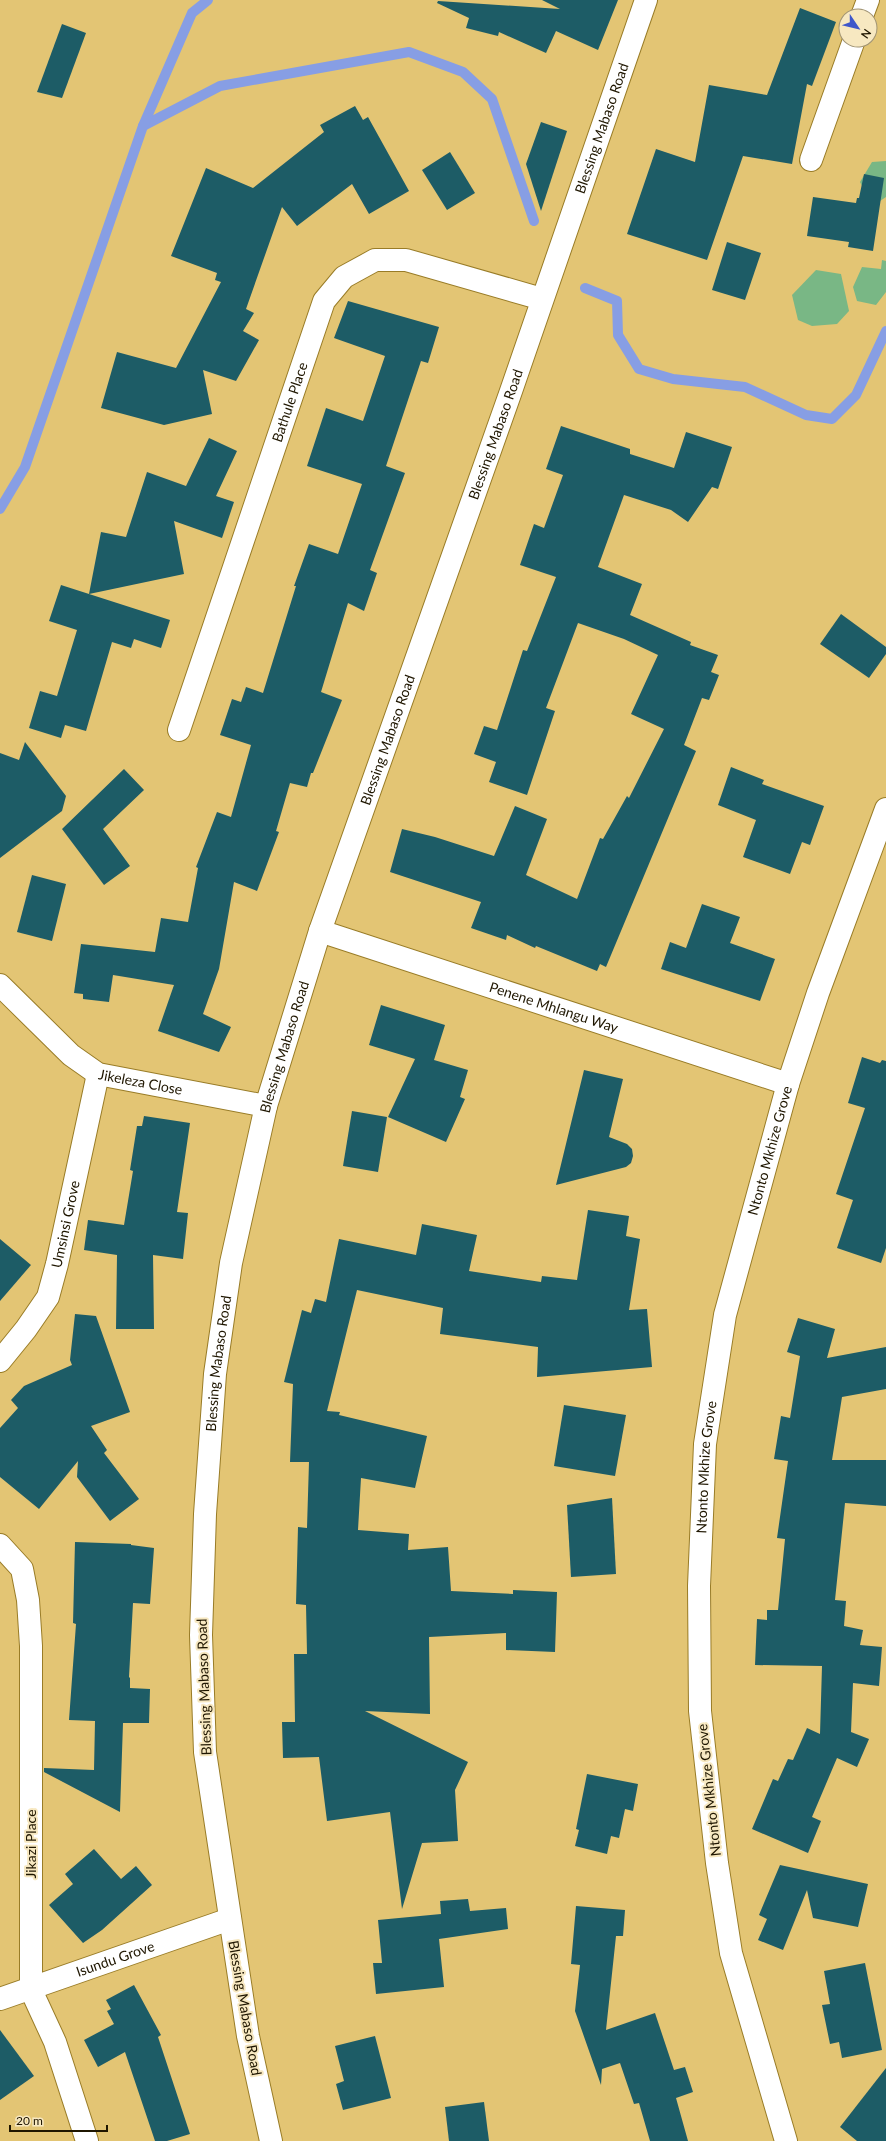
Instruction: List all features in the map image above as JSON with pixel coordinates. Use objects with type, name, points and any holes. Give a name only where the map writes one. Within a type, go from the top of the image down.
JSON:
[{"type":"street","name":"Blessing Mabaso Road","points":[[271,2141],[248,2036],[205,1752],[200,1635],[204,1514],[215,1374],[231,1263],[266,1106],[320,931],[646,0]]},
{"type":"street","points":[[811,160],[851,48]]},
{"type":"street","name":"Bathule Place","points":[[179,730],[324,301],[344,277],[375,260],[406,260],[542,299]]},
{"type":"street","name":"Ntonto Mkhize Grove","points":[[786,2141],[729,1945],[717,1863],[700,1711],[699,1586],[705,1444],[725,1315],[788,1084],[818,994],[886,809]]},
{"type":"street","name":"Penene Mhlangu Way","points":[[320,931],[788,1084]]},
{"type":"street","name":"Jikeleza Close","points":[[0,985],[71,1055],[98,1074],[266,1106]]},
{"type":"street","name":"Umsinsi Grove","points":[[0,1361],[26,1329],[48,1297],[57,1264],[98,1074]]},
{"type":"street","name":"Jikazi Place","points":[[0,1545],[22,1569],[28,1600],[31,1646],[31,1990],[55,2042],[87,2141]]},
{"type":"street","name":"Isundu Grove","points":[[0,1999],[31,1990],[230,1918]]},
{"type":"green space","points":[[886,161],[886,197],[880,201],[869,199],[860,182],[872,162]]},
{"type":"green space","points":[[882,260],[886,261],[886,292],[876,305],[857,301],[853,287],[862,267],[881,269]]},
{"type":"green space","points":[[816,270],[841,274],[849,311],[837,324],[812,326],[798,320],[792,295]]},
{"type":"building","points":[[542,0],[618,0],[598,50],[556,31],[546,53],[499,32],[498,36],[466,28],[469,18],[437,3],[438,1],[560,9]]},
{"type":"building","points":[[800,8],[836,22],[812,86],[807,84],[792,164],[743,156],[707,260],[627,234],[656,149],[695,162],[709,85],[767,95]]},
{"type":"building","points":[[62,24],[86,33],[62,98],[37,92]]},
{"type":"building","points":[[355,106],[363,120],[368,117],[409,191],[369,214],[352,184],[297,226],[282,207],[246,309],[254,313],[243,331],[259,340],[236,381],[203,370],[212,414],[164,425],[101,408],[117,352],[176,368],[221,282],[215,280],[217,273],[171,256],[206,168],[253,188],[324,132],[320,125]]},
{"type":"building","points":[[541,122],[567,131],[541,211],[526,164]]},
{"type":"building","points":[[450,152],[475,193],[447,210],[422,170]]},
{"type":"building","points":[[864,174],[884,178],[873,251],[848,247],[849,242],[807,236],[813,197],[856,203],[857,198],[859,198]]},
{"type":"building","points":[[727,242],[761,253],[745,300],[712,290]]},
{"type":"building","points":[[348,301],[439,327],[428,363],[421,361],[386,466],[405,473],[370,570],[377,573],[364,611],[348,603],[321,692],[342,700],[313,773],[311,773],[307,787],[290,783],[276,831],[279,832],[257,891],[234,882],[219,969],[203,1014],[231,1027],[219,1052],[158,1031],[174,985],[113,975],[109,1002],[83,999],[83,994],[74,993],[81,944],[155,952],[161,918],[188,922],[198,868],[196,867],[217,812],[231,817],[251,745],[220,735],[232,699],[241,702],[246,687],[263,693],[296,586],[294,586],[309,544],[338,554],[362,484],[307,466],[326,408],[363,421],[385,356],[334,338]]},
{"type":"building","points":[[561,426],[630,449],[630,454],[674,468],[686,432],[732,447],[718,489],[712,487],[688,522],[671,510],[624,495],[598,567],[642,584],[630,615],[691,642],[690,645],[718,655],[711,672],[719,675],[709,700],[702,698],[684,745],[696,751],[606,967],[600,964],[597,971],[536,946],[535,948],[507,935],[506,940],[471,928],[481,902],[390,872],[402,829],[435,837],[494,856],[515,806],[547,819],[526,875],[577,899],[600,838],[603,839],[627,796],[629,798],[664,729],[631,714],[658,655],[624,639],[578,623],[546,708],[555,711],[527,795],[489,782],[496,762],[474,754],[484,726],[497,730],[523,650],[527,651],[556,577],[520,565],[534,524],[544,528],[563,475],[546,469]]},
{"type":"building","points":[[209,438],[237,451],[216,496],[234,502],[222,538],[174,521],[184,574],[89,594],[101,532],[126,537],[147,472],[186,486]]},
{"type":"building","points":[[61,585],[170,620],[161,648],[134,639],[131,648],[112,642],[86,731],[65,725],[61,738],[29,728],[40,691],[57,696],[77,630],[49,621]]},
{"type":"building","points":[[841,614],[886,647],[886,654],[869,678],[820,644]]},
{"type":"building","points":[[25,742],[66,796],[62,811],[0,858],[0,753],[19,760]]},
{"type":"building","points":[[731,767],[764,780],[762,784],[824,806],[810,845],[802,842],[790,874],[743,857],[756,820],[718,805]]},
{"type":"building","points":[[124,769],[144,790],[103,829],[130,866],[104,885],[62,829]]},
{"type":"building","points":[[32,875],[66,884],[52,941],[17,932]]},
{"type":"building","points":[[702,904],[740,917],[730,943],[775,959],[760,1001],[661,969],[670,942],[686,948]]},
{"type":"building","points":[[381,1005],[445,1025],[434,1060],[468,1070],[460,1097],[465,1099],[446,1142],[388,1117],[415,1059],[369,1045]]},
{"type":"building","points":[[862,1057],[880,1063],[882,1060],[886,1061],[886,1248],[881,1263],[837,1248],[853,1200],[836,1194],[865,1108],[848,1103]]},
{"type":"building","points":[[584,1070],[623,1079],[609,1137],[627,1144],[632,1149],[633,1156],[631,1163],[626,1167],[556,1185]]},
{"type":"building","points":[[352,1111],[387,1117],[378,1172],[343,1166]]},
{"type":"building","points":[[144,1116],[190,1123],[177,1212],[188,1213],[183,1259],[153,1255],[154,1329],[116,1329],[117,1255],[84,1250],[88,1220],[124,1225],[133,1171],[130,1170],[137,1126],[142,1126]]},
{"type":"building","points":[[588,1210],[629,1216],[626,1236],[640,1239],[629,1310],[647,1309],[652,1367],[537,1377],[538,1347],[440,1334],[443,1308],[357,1290],[327,1411],[340,1412],[339,1415],[427,1436],[415,1488],[361,1478],[358,1530],[409,1534],[408,1550],[448,1547],[451,1591],[513,1594],[513,1590],[557,1592],[555,1652],[506,1650],[506,1633],[429,1637],[430,1714],[365,1711],[468,1762],[455,1790],[458,1841],[422,1843],[402,1909],[390,1812],[327,1821],[319,1757],[283,1758],[282,1722],[295,1722],[294,1654],[307,1654],[306,1605],[296,1604],[298,1527],[307,1528],[309,1462],[290,1462],[293,1384],[284,1382],[302,1310],[311,1313],[315,1299],[326,1302],[339,1239],[416,1255],[422,1224],[477,1235],[469,1271],[541,1282],[542,1276],[577,1280]]},
{"type":"building","points":[[0,1239],[31,1265],[0,1301]]},
{"type":"building","points":[[75,1314],[96,1316],[130,1412],[91,1426],[107,1450],[104,1453],[139,1499],[110,1521],[77,1477],[78,1461],[39,1509],[0,1477],[0,1428],[18,1408],[11,1400],[24,1386],[72,1365],[70,1360]]},
{"type":"building","points":[[798,1318],[835,1329],[827,1358],[886,1347],[886,1389],[842,1397],[832,1460],[886,1460],[886,1506],[845,1503],[835,1600],[846,1601],[844,1626],[863,1630],[860,1645],[882,1647],[879,1686],[853,1683],[851,1732],[869,1739],[857,1767],[837,1758],[812,1817],[821,1821],[808,1853],[752,1829],[773,1779],[778,1781],[788,1759],[793,1760],[807,1728],[820,1734],[822,1666],[755,1665],[757,1619],[767,1620],[767,1610],[778,1610],[785,1539],[777,1538],[788,1461],[774,1459],[781,1416],[790,1418],[800,1356],[787,1352]]},
{"type":"building","points":[[564,1405],[626,1415],[615,1476],[554,1466]]},
{"type":"building","points":[[612,1498],[616,1574],[571,1577],[567,1505]]},
{"type":"building","points":[[75,1542],[131,1544],[154,1548],[150,1604],[133,1603],[129,1677],[130,1688],[150,1689],[149,1723],[123,1723],[120,1812],[44,1772],[44,1768],[94,1770],[95,1721],[69,1720],[76,1624],[73,1623]]},
{"type":"building","points":[[587,1774],[638,1784],[633,1811],[625,1809],[619,1838],[611,1836],[607,1854],[575,1846],[579,1830],[576,1829]]},
{"type":"building","points":[[94,1849],[121,1879],[136,1866],[152,1885],[102,1930],[83,1943],[49,1905],[73,1884],[65,1874]]},
{"type":"building","points":[[780,1865],[868,1884],[858,1927],[813,1918],[807,1890],[783,1950],[758,1940],[767,1919],[759,1915]]},
{"type":"building","points":[[468,1899],[470,1911],[506,1908],[508,1929],[439,1939],[444,1987],[376,1994],[373,1963],[382,1963],[378,1920],[441,1914],[440,1901]]},
{"type":"building","points":[[576,1906],[625,1910],[623,1936],[616,1936],[606,2030],[655,2013],[674,2070],[685,2067],[693,2092],[676,2098],[688,2141],[650,2141],[639,2103],[634,2104],[620,2063],[602,2069],[601,2085],[575,2011],[580,1965],[571,1964]]},
{"type":"building","points":[[865,1963],[882,2050],[842,2058],[839,2042],[830,2044],[822,2005],[830,2004],[824,1971]]},
{"type":"building","points":[[134,1985],[161,2035],[158,2037],[190,2134],[167,2141],[155,2141],[125,2052],[98,2067],[84,2040],[114,2024],[107,2011],[111,2009],[106,2000]]},
{"type":"building","points":[[0,2030],[34,2076],[0,2100]]},
{"type":"building","points":[[375,2036],[391,2098],[343,2110],[336,2084],[344,2081],[335,2046]]},
{"type":"building","points":[[886,2068],[886,2141],[857,2141],[840,2127]]},
{"type":"building","points":[[484,2102],[489,2141],[449,2141],[445,2107]]},
{"type":"waterway","points":[[0,509],[25,467],[143,126],[192,13],[208,0]]},
{"type":"waterway","points":[[143,126],[220,86],[409,52],[463,72],[492,99],[534,221]]},
{"type":"waterway","points":[[585,288],[617,301],[618,335],[639,369],[673,379],[745,387],[806,415],[832,419],[856,395],[886,331]]}]
